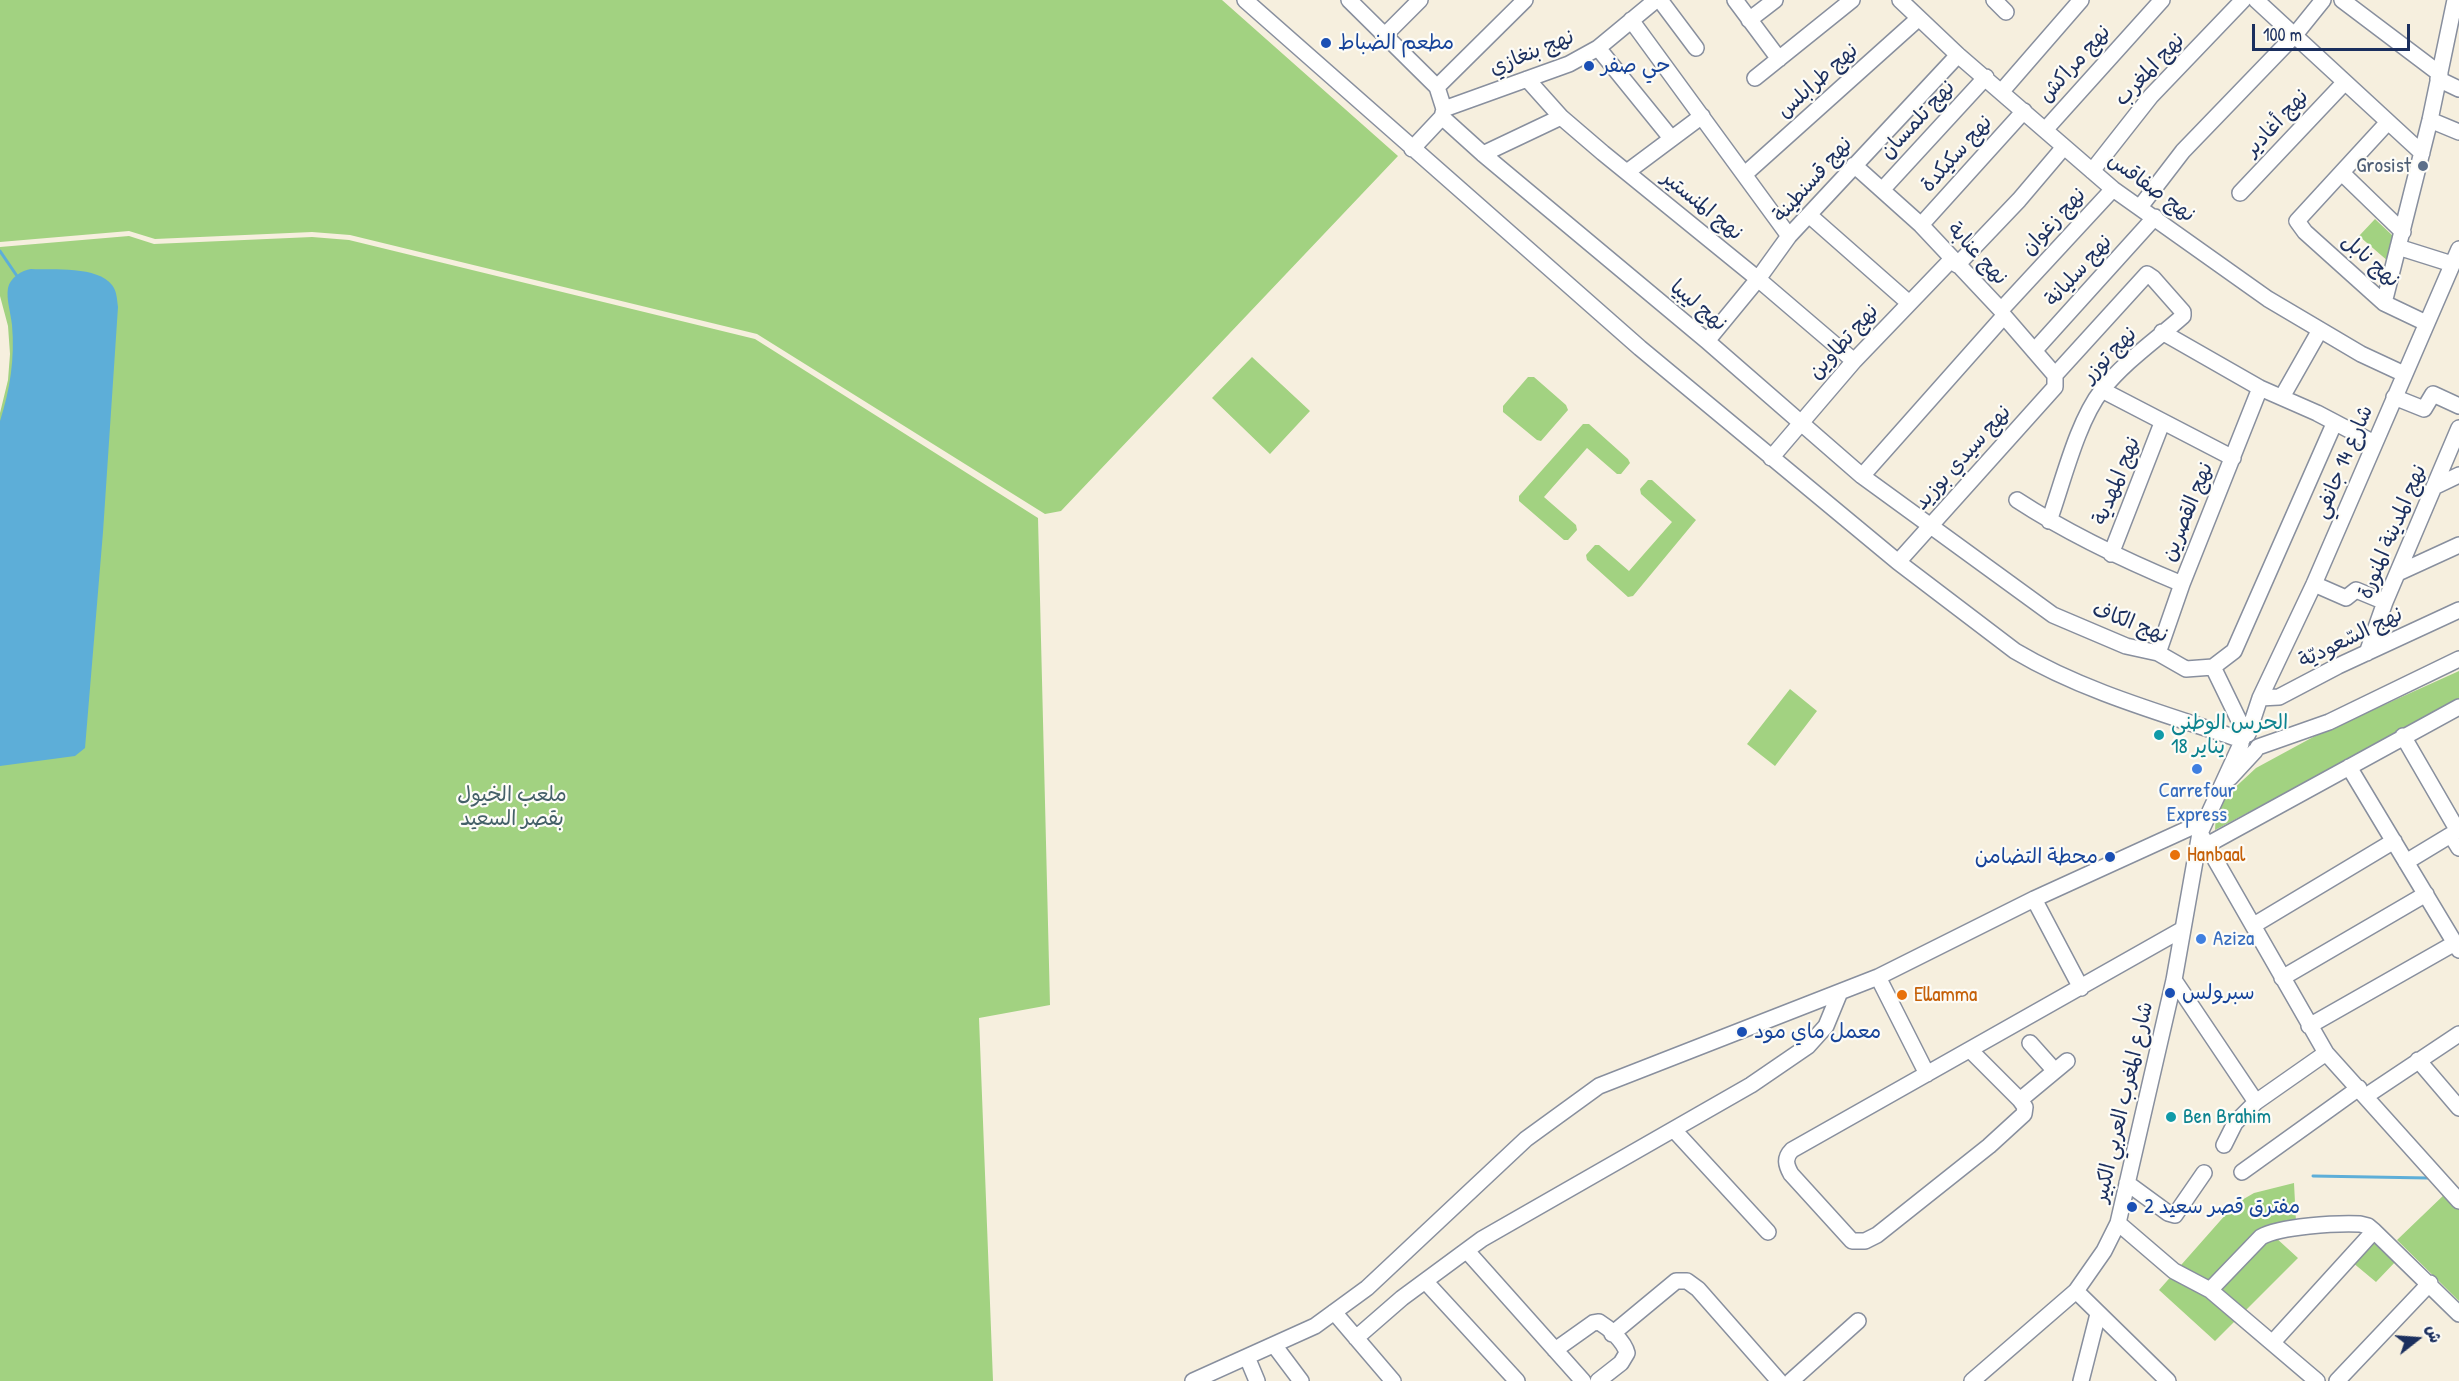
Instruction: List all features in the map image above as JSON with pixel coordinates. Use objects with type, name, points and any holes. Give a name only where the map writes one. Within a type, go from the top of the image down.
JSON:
[{"type":"street","points":[[1245,0],[1640,348],[1898,562],[2014,651],[2033,662],[2125,701],[2250,741],[2329,722],[2459,659]]},
{"type":"street","points":[[1349,0],[1437,87],[1443,113]]},
{"type":"street","points":[[1385,35],[1420,0]]},
{"type":"street","points":[[1437,87],[1525,0]]},
{"type":"street","points":[[1658,0],[1696,48]]},
{"type":"street","name":"نهج بنغازي","points":[[1412,149],[1443,113],[1569,64],[1598,48],[1658,0]]},
{"type":"street","points":[[1735,0],[1779,59]]},
{"type":"street","points":[[1749,20],[1775,0]]},
{"type":"street","points":[[1755,78],[1852,0]]},
{"type":"street","name":"نهج صفاقس","points":[[1900,0],[1958,55],[2113,189],[2268,299],[2320,330],[2404,374]]},
{"type":"street","points":[[1994,0],[2007,12]]},
{"type":"street","points":[[2002,91],[2081,0]]},
{"type":"street","name":"نهج مراكش","points":[[2045,130],[2162,0]]},
{"type":"street","name":"نهج المغرب","points":[[2092,171],[2151,96],[2243,0]]},
{"type":"street","points":[[2256,0],[2421,153]]},
{"type":"street","points":[[2140,207],[2183,151],[2294,36],[2323,0]]},
{"type":"street","points":[[2342,0],[2439,77],[2459,89]]},
{"type":"street","points":[[2384,303],[2439,77],[2452,47],[2453,1]]},
{"type":"street","name":"نهج طرابلس","points":[[1745,174],[1919,18]]},
{"type":"street","points":[[1631,21],[1789,236]]},
{"type":"street","points":[[1598,48],[1671,138]]},
{"type":"street","name":"نهج قسنطينة","points":[[1707,340],[1758,279],[1789,236],[1958,55]]},
{"type":"street","name":"نهج تلمسان","points":[[1882,190],[1986,77]]},
{"type":"street","name":"نهج المنستير","points":[[1527,79],[1561,117],[1758,279],[1854,362]]},
{"type":"street","name":"نهج أغادير","points":[[2240,193],[2345,82]]},
{"type":"street","name":"نهج سكيكدة","points":[[1921,225],[2024,111]]},
{"type":"street","name":"نهج ليبيا","points":[[1443,113],[1482,154],[1707,340],[1862,476],[1931,525]]},
{"type":"street","points":[[1627,172],[1702,116]]},
{"type":"street","points":[[1482,154],[1561,117]]},
{"type":"street","points":[[2430,120],[2459,132]]},
{"type":"street","points":[[2388,122],[2342,173],[2403,232]]},
{"type":"street","name":"نهج تطاوين","points":[[1771,458],[1854,362],[1909,303],[2019,200],[2064,147]]},
{"type":"street","name":"نهج عنابة","points":[[1854,165],[1921,225],[2002,313],[2056,378]]},
{"type":"street","name":"نهج نابل","points":[[2342,173],[2297,218],[2298,223],[2305,232],[2384,303],[2426,323]]},
{"type":"street","name":"نهج زغوان","points":[[1862,476],[2002,313],[2113,189]]},
{"type":"street","points":[[1809,215],[1909,303]]},
{"type":"street","name":"نهج سليانة","points":[[2034,351],[2155,217]]},
{"type":"street","points":[[2398,248],[2452,264]]},
{"type":"street","name":"شارع 14 جانفي","points":[[2250,741],[2263,695],[2314,584],[2459,249]]},
{"type":"street","name":"نهج توزر","points":[[2049,521],[2089,411],[2102,390],[2126,364],[2184,314],[2154,278],[2147,274]]},
{"type":"street","name":"نهج سيدي بوزيد","points":[[1898,562],[2055,387],[2056,378],[2147,274]]},
{"type":"street","points":[[2282,397],[2320,330]]},
{"type":"street","points":[[2162,333],[2260,388],[2374,443]]},
{"type":"street","name":"نهج القصرين","points":[[2158,653],[2182,584],[2260,388]]},
{"type":"street","points":[[2102,390],[2233,458]]},
{"type":"street","points":[[2394,397],[2424,410],[2433,394],[2459,406]]},
{"type":"street","name":"نهج المهدية","points":[[2111,554],[2162,423]]},
{"type":"street","points":[[2250,741],[2213,667],[2229,656],[2242,635],[2334,424]]},
{"type":"street","name":"نهج المدينة المنورة","points":[[2367,653],[2385,602],[2459,428]]},
{"type":"street","points":[[2434,487],[2459,475]]},
{"type":"street","points":[[2017,500],[2049,521],[2111,554],[2182,584]]},
{"type":"street","name":"نهج الكاف","points":[[1931,525],[2052,615],[2126,646],[2158,653],[2186,669],[2213,667]]},
{"type":"street","points":[[2398,573],[2459,545]]},
{"type":"street","points":[[2314,584],[2346,598],[2356,590],[2385,602]]},
{"type":"street","name":"نهج السّعوديّة","points":[[2263,695],[2280,697],[2337,666],[2459,610]]},
{"type":"street","points":[[1193,1381],[1315,1326],[1367,1288],[1526,1139],[1599,1086],[1878,977],[2034,899],[2204,833],[2349,767],[2403,736],[2457,714]]},
{"type":"street","points":[[2403,736],[2457,836],[2406,862]]},
{"type":"street","name":"شارع المغرب العربي الكبير","points":[[1972,1381],[2076,1291],[2104,1251],[2118,1223],[2174,980],[2204,833],[2220,790],[2250,741]]},
{"type":"street","points":[[2309,1026],[2457,947],[2349,767]]},
{"type":"street","points":[[2204,833],[2282,978],[2326,1053],[2459,1201]]},
{"type":"street","points":[[2254,925],[2394,841]]},
{"type":"street","points":[[2282,978],[2426,894]]},
{"type":"street","points":[[2034,899],[2081,988]]},
{"type":"street","points":[[1970,1050],[2020,1100],[2025,1107],[2024,1114],[1989,1146],[1876,1235],[1865,1241],[1852,1241],[1791,1174],[1787,1166],[1787,1155],[1792,1150],[2183,929]]},
{"type":"street","points":[[1878,977],[1928,1074]]},
{"type":"street","points":[[2174,980],[2256,1102]]},
{"type":"street","points":[[1356,1338],[1425,1281],[1482,1239],[1751,1085],[1808,1046],[1826,1026],[1840,992]]},
{"type":"street","points":[[2242,1172],[2362,1092],[2459,1034]]},
{"type":"street","points":[[2030,1043],[2055,1071]]},
{"type":"street","points":[[2224,1145],[2235,1123],[2256,1102],[2326,1053]]},
{"type":"street","points":[[2418,1060],[2459,1108]]},
{"type":"street","points":[[2020,1100],[2067,1061]]},
{"type":"street","points":[[1674,1130],[1768,1232]]},
{"type":"street","points":[[2127,1183],[2168,1213],[2175,1215],[2204,1173]]},
{"type":"street","points":[[2118,1223],[2174,1271],[2210,1290],[2317,1381]]},
{"type":"street","points":[[2210,1290],[2261,1237],[2269,1233],[2348,1224],[2368,1226],[2430,1283],[2459,1314]]},
{"type":"street","points":[[2273,1342],[2374,1231]]},
{"type":"street","points":[[1467,1251],[1583,1381]]},
{"type":"street","points":[[1425,1281],[1517,1381]]},
{"type":"street","points":[[1612,1334],[1676,1281],[1687,1281],[1698,1289],[1779,1381]]},
{"type":"street","points":[[2337,1381],[2430,1283]]},
{"type":"street","points":[[2076,1291],[2168,1381]]},
{"type":"street","points":[[1334,1312],[1393,1381]]},
{"type":"street","points":[[2081,1381],[2098,1314]]},
{"type":"street","points":[[1791,1381],[1858,1321]]},
{"type":"street","points":[[1555,1350],[1593,1323],[1599,1322],[1624,1345],[1626,1353],[1621,1362],[1598,1381]]},
{"type":"street","points":[[1274,1345],[1301,1381]]},
{"type":"street","points":[[1246,1357],[1257,1381]]},
{"type":"green space","points":[[0,0],[1222,0],[1398,156],[1061,511],[1045,514],[757,334],[350,235],[312,232],[155,239],[129,231],[0,242]]},
{"type":"green space","points":[[2375,219],[2393,236],[2389,262],[2359,236]]},
{"type":"green space","name":"ملعب الخيول بقصر السعيد","points":[[129,236],[154,244],[312,237],[349,240],[755,339],[1038,518],[1050,1005],[979,1018],[993,1381],[0,1381],[0,413],[8,380],[10,354],[8,326],[0,296],[0,247]]},
{"type":"green space","points":[[1252,357],[1310,411],[1270,454],[1212,398]]},
{"type":"green space","points":[[1528,377],[1534,377],[1566,405],[1568,410],[1541,441],[1503,412],[1503,406]]},
{"type":"green space","points":[[1583,424],[1589,424],[1630,463],[1621,474],[1617,474],[1587,448],[1544,497],[1576,525],[1577,530],[1568,540],[1564,540],[1519,501],[1519,496]]},
{"type":"green space","points":[[1648,480],[1652,480],[1696,520],[1633,596],[1628,597],[1587,560],[1586,555],[1595,545],[1599,545],[1629,571],[1672,522],[1641,494],[1640,489]]},
{"type":"green space","points":[[2459,671],[2459,701],[2215,830],[2216,813],[2229,793],[2256,768],[2315,736]]},
{"type":"green space","points":[[1790,689],[1817,711],[1775,766],[1747,744]]},
{"type":"green space","points":[[2294,1183],[2296,1222],[2267,1225],[2275,1237],[2298,1258],[2215,1341],[2159,1290],[2235,1204],[2254,1193]]},
{"type":"green space","points":[[2447,1192],[2459,1206],[2459,1301],[2397,1240]]},
{"type":"green space","points":[[2374,1238],[2397,1260],[2376,1282],[2352,1262]]},
{"type":"water","points":[[31,269],[74,270],[97,275],[114,287],[118,307],[103,532],[85,748],[75,756],[0,766],[0,421],[7,398],[13,350],[8,292],[9,284],[14,278]]},
{"type":"waterway","points":[[0,251],[17,276]]},
{"type":"waterway","points":[[2313,1176],[2428,1178]]},
{"type":"place","name":"مطعم الضباط","points":[[1326,43]]},
{"type":"place","name":"حي صفر","points":[[1589,66]]},
{"type":"place","name":"Grosist","points":[[2423,166]]},
{"type":"place","name":"الحرس الوطني 18 يناير","points":[[2159,735]]},
{"type":"place","name":"Carrefour Express","points":[[2197,769]]},
{"type":"place","name":"Hanbaal","points":[[2175,855]]},
{"type":"place","name":"محطة التضامن","points":[[2110,857]]},
{"type":"place","name":"Aziza","points":[[2201,939]]},
{"type":"place","name":"سبرولس","points":[[2170,993]]},
{"type":"place","name":"Ellamma","points":[[1902,995]]},
{"type":"place","name":"معمل ماي مود","points":[[1742,1032]]},
{"type":"place","name":"Ben Brahim","points":[[2171,1117]]},
{"type":"place","name":"مفترق قصر سعيد 2","points":[[2132,1207]]}]
